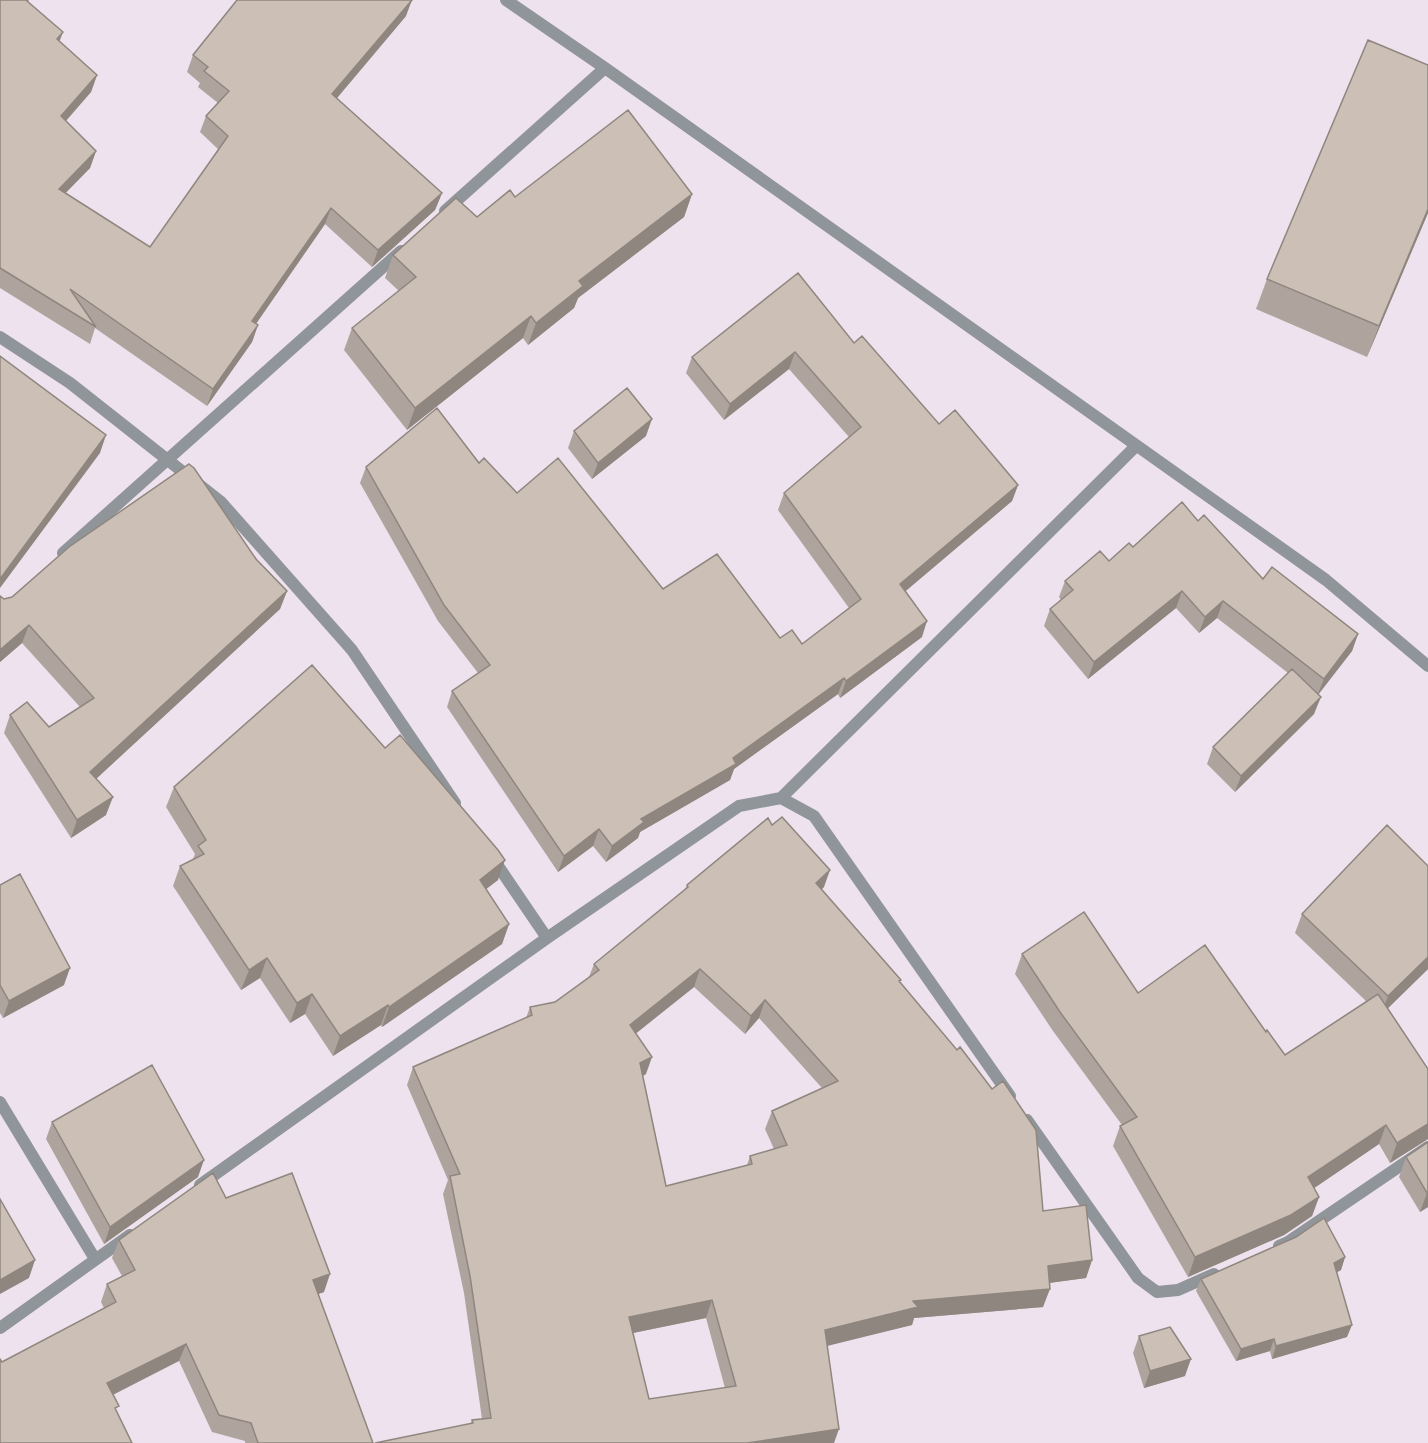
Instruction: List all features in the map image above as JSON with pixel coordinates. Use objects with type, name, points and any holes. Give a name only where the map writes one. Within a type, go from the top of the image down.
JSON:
[{"type":"street","points":[[506,0],[1326,580],[1428,666]]},
{"type":"street","points":[[436,220],[605,68]]},
{"type":"street","points":[[53,562],[409,244]]},
{"type":"street","points":[[0,337],[70,383],[221,502],[352,650],[462,813]]},
{"type":"street","points":[[191,1191],[547,938],[739,806],[781,798],[1136,446]]},
{"type":"street","points":[[781,798],[814,816],[1137,1278],[1156,1292],[1178,1290],[1228,1268]]},
{"type":"street","points":[[482,842],[547,938]]},
{"type":"street","points":[[0,1102],[95,1259]]},
{"type":"street","points":[[1268,1250],[1288,1242],[1428,1147]]},
{"type":"street","points":[[0,1328],[143,1225]]},
{"type":"building","points":[[0,0],[28,0],[63,32],[57,39],[97,75],[61,116],[96,151],[59,189],[150,247],[228,136],[206,116],[229,91],[204,71],[208,67],[193,55],[237,0],[412,0],[332,94],[442,193],[378,250],[331,208],[252,321],[258,325],[213,389],[70,289],[96,327],[0,268]]},
{"type":"building","points":[[1368,40],[1428,65],[1428,209],[1379,326],[1267,279]]},
{"type":"building","points":[[628,110],[692,194],[579,281],[583,286],[536,323],[531,316],[415,408],[352,328],[416,277],[393,255],[456,198],[477,217],[510,190],[515,197]]},
{"type":"building","points":[[798,273],[854,343],[862,336],[939,424],[955,410],[1018,485],[900,584],[927,621],[846,681],[844,678],[733,758],[736,764],[641,819],[644,822],[612,846],[599,829],[564,856],[452,691],[490,665],[444,605],[366,467],[437,408],[479,463],[484,458],[517,493],[558,458],[663,589],[717,554],[780,638],[792,630],[802,644],[861,599],[784,493],[861,427],[795,352],[730,404],[692,357]]},
{"type":"building","points":[[0,356],[106,435],[0,579]]},
{"type":"building","points":[[627,388],[652,419],[598,463],[574,431]]},
{"type":"building","points":[[189,464],[256,559],[287,591],[90,772],[113,797],[77,820],[10,715],[27,702],[49,727],[94,698],[29,625],[0,650],[0,596],[4,599],[12,597],[69,547]]},
{"type":"building","points":[[1182,502],[1198,521],[1204,515],[1263,579],[1272,567],[1358,634],[1324,679],[1223,601],[1205,617],[1182,591],[1094,662],[1050,609],[1073,590],[1065,581],[1100,551],[1109,561],[1129,543],[1133,547]]},
{"type":"building","points":[[312,665],[385,748],[400,735],[505,860],[480,880],[509,924],[389,1007],[388,1005],[340,1036],[312,994],[297,1003],[267,958],[249,970],[180,866],[204,854],[198,846],[206,840],[174,787]]},
{"type":"building","points":[[1292,669],[1321,697],[1241,776],[1213,747]]},
{"type":"building","points":[[782,817],[830,870],[816,883],[901,980],[899,981],[957,1050],[960,1047],[992,1089],[1003,1081],[1036,1130],[1043,1211],[1086,1205],[1092,1260],[1048,1266],[1050,1289],[913,1301],[918,1307],[825,1330],[839,1429],[747,1443],[375,1443],[473,1423],[472,1420],[491,1418],[470,1276],[450,1176],[460,1174],[413,1067],[532,1015],[530,1007],[555,1002],[599,970],[594,964],[768,818],[772,825]],"holes":[[[700,969],[751,1016],[765,1000],[838,1081],[772,1111],[787,1145],[750,1156],[752,1164],[666,1186],[640,1063],[652,1057],[630,1025]],[[712,1300],[736,1386],[649,1399],[629,1317]]]},
{"type":"building","points":[[1387,825],[1428,866],[1428,957],[1388,996],[1302,914]]},
{"type":"building","points":[[20,874],[70,968],[9,1001],[0,985],[0,885]]},
{"type":"building","points":[[1084,912],[1138,993],[1205,945],[1266,1032],[1267,1030],[1285,1055],[1378,994],[1428,1069],[1428,1124],[1397,1143],[1386,1125],[1308,1177],[1319,1197],[1291,1215],[1195,1257],[1120,1126],[1137,1117],[1060,1012],[1022,954]]},
{"type":"building","points":[[152,1065],[204,1160],[110,1227],[52,1122]]},
{"type":"building","points":[[1428,1142],[1428,1192],[1427,1193],[1406,1157]]},
{"type":"building","points":[[213,1173],[226,1198],[292,1173],[330,1274],[313,1280],[373,1443],[258,1443],[251,1423],[219,1415],[186,1344],[107,1383],[119,1406],[115,1408],[132,1443],[0,1443],[0,1359],[2,1362],[116,1302],[107,1284],[135,1270],[119,1240]]},
{"type":"building","points":[[0,1199],[35,1260],[0,1280]]},
{"type":"building","points":[[1324,1218],[1345,1257],[1334,1263],[1352,1325],[1276,1346],[1274,1339],[1241,1349],[1201,1279],[1296,1237]]},
{"type":"building","points":[[1170,1327],[1191,1359],[1150,1371],[1139,1336]]}]
